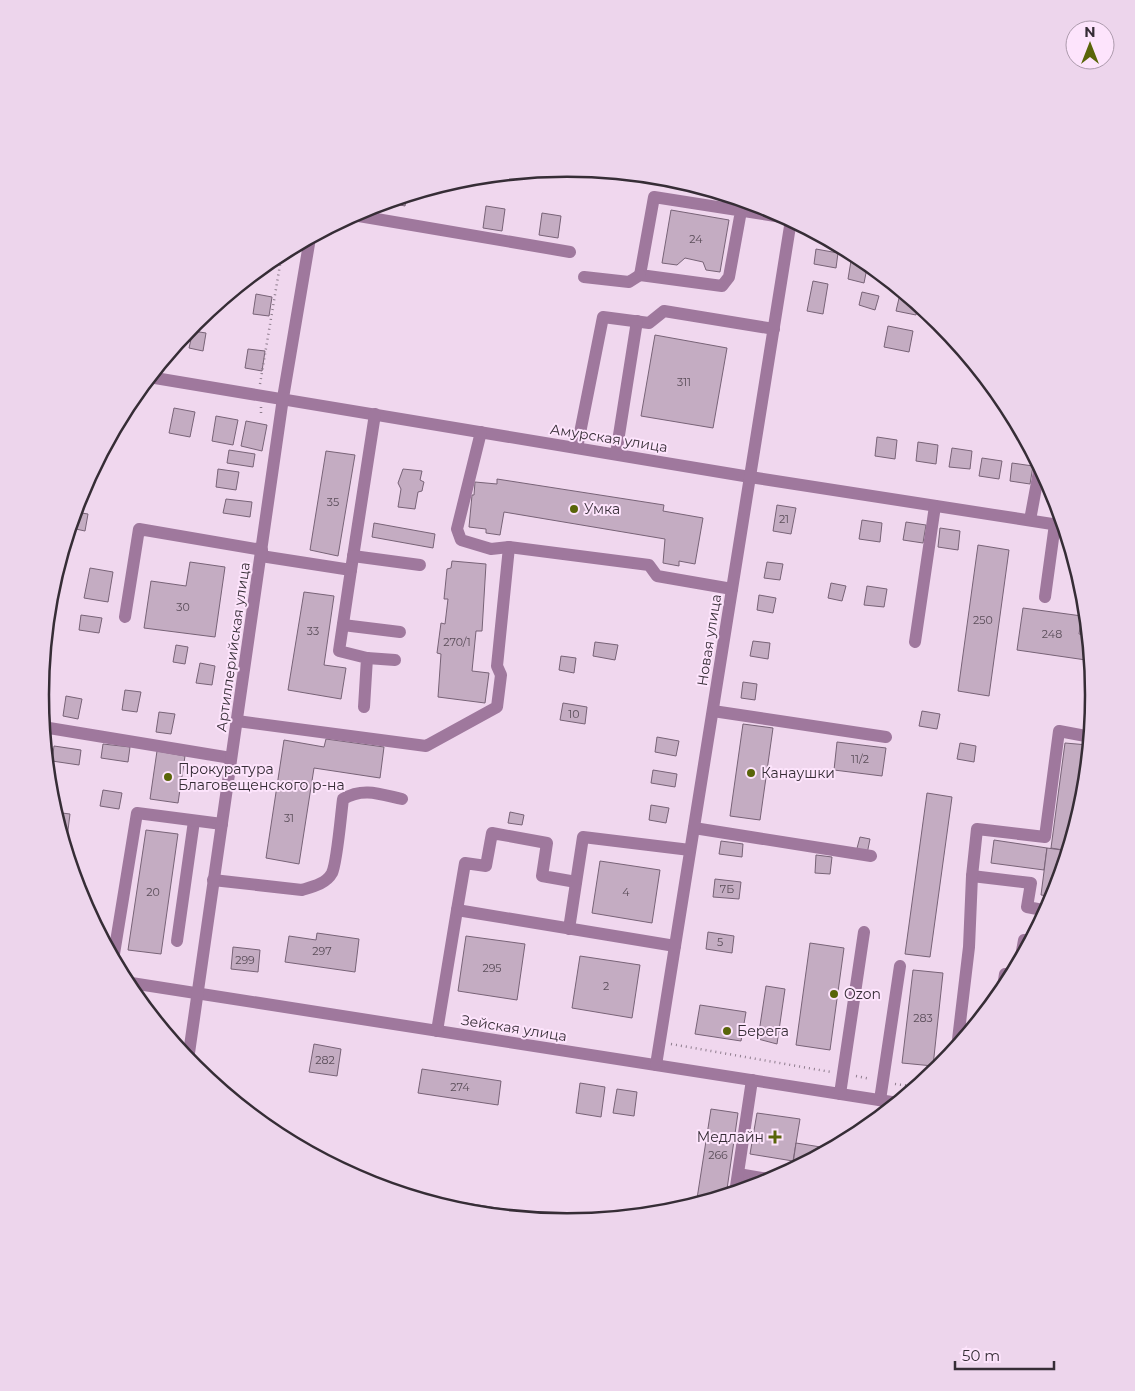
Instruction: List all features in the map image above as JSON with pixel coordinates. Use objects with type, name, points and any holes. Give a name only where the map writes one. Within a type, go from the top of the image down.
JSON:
[{"type":"street","points":[[640,275],[654,197],[761,214]]},
{"type":"street","points":[[584,277],[629,282],[640,275],[722,286],[729,277],[740,211]]},
{"type":"street","points":[[366,217],[570,252]]},
{"type":"street","name":"Новая улица","points":[[656,1065],[790,227]]},
{"type":"street","name":"Артиллерийская улица","points":[[189,1050],[284,398],[309,246]]},
{"type":"street","points":[[578,448],[603,317],[649,323],[664,311],[774,329]]},
{"type":"street","points":[[616,454],[638,321]]},
{"type":"street","name":"Амурская улица","points":[[157,378],[750,477],[1057,525]]},
{"type":"street","points":[[375,414],[339,651],[367,658],[395,660]]},
{"type":"street","points":[[481,432],[457,529],[461,540],[490,549],[509,547],[649,566],[657,576],[732,589]]},
{"type":"street","points":[[1030,520],[1038,477]]},
{"type":"street","points":[[915,642],[935,506]]},
{"type":"street","points":[[125,617],[139,529],[351,570]]},
{"type":"street","points":[[1045,598],[1059,529]]},
{"type":"street","points":[[237,721],[426,746],[498,707],[501,675],[497,666],[509,547]]},
{"type":"street","points":[[353,556],[420,565]]},
{"type":"street","points":[[343,625],[400,632]]},
{"type":"street","points":[[364,708],[367,658]]},
{"type":"street","points":[[713,711],[886,737]]},
{"type":"street","points":[[50,728],[231,758]]},
{"type":"street","points":[[958,1038],[968,947],[977,829],[1045,837],[1059,731],[1084,736]]},
{"type":"street","points":[[213,880],[302,890],[313,887],[324,882],[332,873],[343,799],[355,792],[373,793],[402,799]]},
{"type":"street","points":[[115,949],[137,813],[222,824]]},
{"type":"street","points":[[177,941],[194,821]]},
{"type":"street","points":[[694,828],[871,856]]},
{"type":"street","points":[[437,1031],[465,863],[486,866],[492,833],[547,843],[542,876],[576,882]]},
{"type":"street","points":[[569,929],[583,837],[690,850]]},
{"type":"street","points":[[972,876],[1031,884],[1027,907],[1040,909]]},
{"type":"street","points":[[457,910],[675,946]]},
{"type":"street","points":[[840,1094],[864,932]]},
{"type":"street","points":[[880,1100],[900,966]]},
{"type":"street","name":"Зейская улица","points":[[136,984],[890,1102]]},
{"type":"street","points":[[736,1186],[752,1080]]},
{"type":"street","points":[[738,1174],[760,1177]]},
{"type":"path","points":[[261,414],[260,382],[265,366],[280,263]]},
{"type":"path","points":[[660,1042],[909,1087]]},
{"type":"building","points":[[486,206],[505,209],[502,231],[483,228]]},
{"type":"building","points":[[671,210],[729,220],[720,272],[706,270],[703,262],[685,258],[677,265],[662,263]]},
{"type":"building","points":[[542,213],[561,216],[558,238],[539,235]]},
{"type":"building","points":[[816,249],[838,253],[836,268],[814,264]]},
{"type":"building","points":[[851,261],[866,272],[864,283],[848,279]]},
{"type":"building","points":[[813,281],[828,284],[823,314],[807,311]]},
{"type":"building","points":[[862,292],[879,296],[875,310],[859,305]]},
{"type":"building","points":[[256,294],[272,297],[269,316],[253,314]]},
{"type":"building","points":[[899,297],[917,312],[916,315],[896,311]]},
{"type":"building","points":[[888,326],[913,331],[909,352],[884,347]]},
{"type":"building","points":[[198,332],[206,333],[203,351],[189,348],[191,339]]},
{"type":"building","points":[[655,335],[727,348],[713,428],[641,416]]},
{"type":"building","points":[[248,349],[265,351],[262,371],[245,368]]},
{"type":"building","points":[[174,408],[195,412],[190,437],[169,433]]},
{"type":"building","points":[[216,416],[238,420],[233,445],[212,441]]},
{"type":"building","points":[[246,421],[267,425],[262,451],[241,446]]},
{"type":"building","points":[[877,437],[897,440],[895,459],[875,456]]},
{"type":"building","points":[[918,442],[938,445],[936,464],[916,461]]},
{"type":"building","points":[[952,448],[972,451],[970,469],[949,467]]},
{"type":"building","points":[[229,450],[255,454],[253,467],[227,463]]},
{"type":"building","points":[[326,451],[355,455],[338,556],[310,550]]},
{"type":"building","points":[[982,458],[1002,461],[999,479],[979,476]]},
{"type":"building","points":[[1012,463],[1033,466],[1030,484],[1010,481]]},
{"type":"building","points":[[218,469],[239,472],[236,490],[216,487]]},
{"type":"building","points":[[403,469],[422,471],[420,480],[424,482],[422,491],[418,492],[415,509],[398,507],[401,489],[398,483]]},
{"type":"building","points":[[497,479],[664,505],[663,511],[703,518],[695,564],[679,561],[679,566],[663,563],[665,539],[504,512],[500,535],[486,533],[486,529],[469,527],[475,482],[497,484]]},
{"type":"building","points":[[226,499],[252,502],[250,517],[223,513]]},
{"type":"building","points":[[777,505],[796,508],[791,534],[773,531]]},
{"type":"building","points":[[82,513],[88,514],[85,531],[76,529]]},
{"type":"building","points":[[862,520],[882,523],[880,542],[859,539]]},
{"type":"building","points":[[906,522],[926,525],[923,543],[903,540]]},
{"type":"building","points":[[374,523],[435,534],[433,548],[372,537]]},
{"type":"building","points":[[940,528],[960,531],[958,550],[938,547]]},
{"type":"building","points":[[978,545],[1009,550],[989,696],[958,691]]},
{"type":"building","points":[[452,561],[486,564],[482,631],[476,631],[472,671],[489,673],[485,703],[438,697],[441,654],[437,653],[441,623],[445,624],[448,599],[444,599],[447,569],[451,568]]},
{"type":"building","points":[[190,562],[225,567],[215,637],[144,628],[151,581],[186,586]]},
{"type":"building","points":[[767,562],[783,564],[780,580],[764,578]]},
{"type":"building","points":[[90,568],[113,572],[108,602],[84,598]]},
{"type":"building","points":[[831,583],[846,586],[842,601],[828,598]]},
{"type":"building","points":[[867,586],[887,589],[884,607],[864,605]]},
{"type":"building","points":[[304,592],[334,596],[324,665],[346,668],[341,699],[288,690]]},
{"type":"building","points":[[759,595],[776,598],[773,613],[757,610]]},
{"type":"building","points":[[1023,608],[1080,616],[1079,634],[1083,634],[1085,660],[1017,650]]},
{"type":"building","points":[[81,615],[102,618],[99,633],[79,630]]},
{"type":"building","points":[[753,641],[770,643],[768,659],[750,656]]},
{"type":"building","points":[[595,642],[618,645],[615,660],[593,656]]},
{"type":"building","points":[[176,645],[188,647],[185,664],[173,662]]},
{"type":"building","points":[[561,656],[576,658],[574,673],[559,670]]},
{"type":"building","points":[[200,663],[215,666],[212,685],[196,683]]},
{"type":"building","points":[[743,682],[757,684],[755,700],[741,698]]},
{"type":"building","points":[[125,690],[141,692],[137,712],[122,710]]},
{"type":"building","points":[[66,696],[82,699],[78,719],[63,716]]},
{"type":"building","points":[[563,703],[587,707],[585,724],[560,720]]},
{"type":"building","points":[[922,711],[940,714],[937,729],[919,726]]},
{"type":"building","points":[[159,712],[175,714],[171,734],[156,732]]},
{"type":"building","points":[[743,724],[773,728],[760,820],[730,816]]},
{"type":"building","points":[[657,737],[679,741],[676,756],[655,752]]},
{"type":"building","points":[[326,739],[384,747],[380,778],[314,768],[299,864],[266,858],[284,740],[324,747]]},
{"type":"building","points":[[837,742],[886,748],[882,776],[834,770]]},
{"type":"building","points":[[960,743],[976,746],[974,762],[957,759]]},
{"type":"building","points":[[1065,743],[1084,745],[1076,797],[1063,850],[1051,848]]},
{"type":"building","points":[[103,744],[130,747],[128,762],[101,758]]},
{"type":"building","points":[[54,746],[81,750],[79,765],[53,761]]},
{"type":"building","name":"Прокуратура Благовещенского р-на","points":[[157,751],[185,756],[178,803],[150,799]]},
{"type":"building","points":[[653,770],[677,774],[675,787],[651,783]]},
{"type":"building","points":[[103,790],[122,793],[119,809],[100,806]]},
{"type":"building","points":[[927,793],[952,797],[930,957],[905,954]]},
{"type":"building","points":[[651,805],[669,808],[666,823],[649,820]]},
{"type":"building","points":[[510,812],[524,815],[522,825],[508,823]]},
{"type":"building","points":[[62,813],[70,814],[67,835]]},
{"type":"building","points":[[146,830],[178,834],[161,954],[128,950]]},
{"type":"building","points":[[860,837],[870,839],[867,854],[856,852]]},
{"type":"building","points":[[994,840],[1047,848],[1044,870],[991,863]]},
{"type":"building","points":[[721,841],[743,844],[742,857],[719,854]]},
{"type":"building","points":[[1047,848],[1063,850],[1046,896],[1041,895]]},
{"type":"building","points":[[816,855],[832,857],[830,874],[815,873]]},
{"type":"building","points":[[600,861],[660,870],[652,923],[592,913]]},
{"type":"building","points":[[715,879],[741,882],[739,899],[713,897]]},
{"type":"building","points":[[708,932],[734,936],[732,953],[706,949]]},
{"type":"building","points":[[317,933],[359,939],[355,972],[285,962],[289,936],[316,940]]},
{"type":"building","points":[[466,936],[525,944],[517,1000],[458,991]]},
{"type":"building","points":[[810,943],[844,948],[830,1050],[796,1045]]},
{"type":"building","points":[[233,947],[260,950],[258,972],[231,969]]},
{"type":"building","points":[[580,956],[640,965],[632,1018],[572,1008]]},
{"type":"building","points":[[913,970],[943,973],[933,1063],[930,1066],[902,1063]]},
{"type":"building","points":[[766,986],[785,989],[777,1044],[758,1039]]},
{"type":"building","points":[[700,1005],[746,1012],[741,1041],[695,1034]]},
{"type":"building","points":[[314,1044],[341,1049],[337,1076],[309,1072]]},
{"type":"building","points":[[422,1069],[501,1081],[498,1105],[418,1093]]},
{"type":"building","points":[[580,1083],[605,1087],[601,1117],[576,1113]]},
{"type":"building","points":[[617,1089],[637,1092],[634,1116],[613,1113]]},
{"type":"building","points":[[711,1109],[738,1113],[727,1189],[697,1198]]},
{"type":"building","name":"Медлайн","points":[[757,1113],[800,1119],[793,1161],[750,1154]]},
{"type":"building","points":[[796,1143],[823,1147],[797,1161],[793,1163]]},
{"type":"building","points":[[450,1201],[523,1212],[500,1210]]},
{"type":"place","name":"Умка","points":[[574,509]]},
{"type":"place","name":"Канаушки","points":[[751,773]]},
{"type":"place","name":"Прокуратура Благовещенского р-на","points":[[168,777]]},
{"type":"place","name":"Ozon","points":[[834,994]]},
{"type":"place","name":"Берега","points":[[727,1031]]},
{"type":"place","name":"Медлайн","points":[[775,1137]]}]
